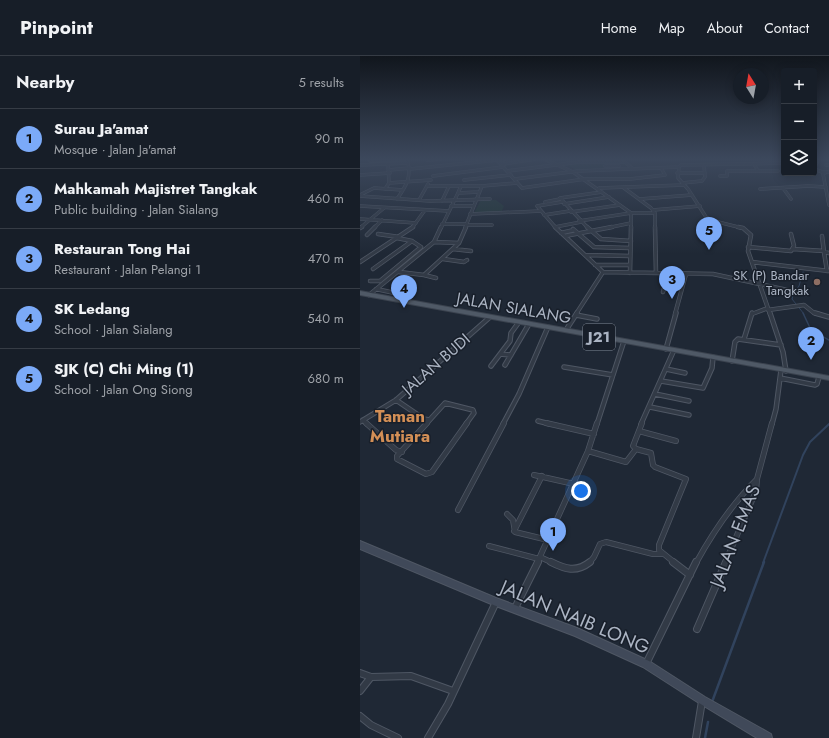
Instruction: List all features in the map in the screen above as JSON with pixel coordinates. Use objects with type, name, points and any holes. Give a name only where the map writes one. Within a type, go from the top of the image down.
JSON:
[{"type":"main road","name":"JALAN SIALANG","points":[[360,293],[829,378]]},
{"type":"main road","name":"JALAN NAIB LONG","points":[[360,545],[496,602],[577,632],[646,664],[702,700],[767,738]]},
{"type":"street","points":[[360,196],[369,191]]},
{"type":"street","points":[[397,199],[402,191]]},
{"type":"street","points":[[418,204],[425,191]]},
{"type":"street","points":[[442,201],[447,191]]},
{"type":"street","points":[[628,191],[654,212],[656,273]]},
{"type":"street","points":[[689,191],[705,215],[711,220],[747,231],[751,237],[748,246],[758,282],[781,345],[784,370]]},
{"type":"street","points":[[784,191],[791,199]]},
{"type":"street","points":[[827,191],[829,205]]},
{"type":"street","points":[[369,295],[434,242],[458,193],[479,192],[459,244],[425,275]]},
{"type":"street","points":[[562,202],[561,198],[602,192],[631,213],[630,273]]},
{"type":"street","points":[[640,199],[692,195]]},
{"type":"street","points":[[360,196],[442,201],[490,199]]},
{"type":"street","points":[[609,197],[537,206],[555,227],[603,272],[713,274],[758,282],[806,294]]},
{"type":"street","points":[[545,202],[562,202],[580,222],[602,239],[607,241],[631,241]]},
{"type":"street","points":[[544,215],[620,204]]},
{"type":"street","points":[[360,206],[449,211]]},
{"type":"street","points":[[451,206],[473,206]]},
{"type":"street","points":[[555,227],[631,213],[654,212],[700,206]]},
{"type":"street","points":[[360,228],[384,208]]},
{"type":"street","points":[[360,262],[411,229],[425,210]]},
{"type":"street","points":[[470,214],[541,211]]},
{"type":"street","points":[[360,219],[416,223]]},
{"type":"street","points":[[367,235],[382,220]]},
{"type":"street","points":[[565,236],[632,223]]},
{"type":"street","points":[[442,224],[492,225]]},
{"type":"street","points":[[561,233],[573,230],[595,247],[630,248]]},
{"type":"street","points":[[370,281],[380,281],[421,247],[412,242],[378,234]]},
{"type":"street","points":[[791,234],[794,246],[793,249]]},
{"type":"street","points":[[752,262],[828,271],[822,236]]},
{"type":"street","points":[[373,269],[412,242]]},
{"type":"street","points":[[434,242],[459,244]]},
{"type":"street","points":[[766,249],[767,243]]},
{"type":"street","points":[[748,246],[790,252],[793,249],[824,251],[829,253]]},
{"type":"street","points":[[453,249],[471,252]]},
{"type":"street","points":[[585,255],[630,256]]},
{"type":"street","points":[[443,258],[463,262],[467,260]]},
{"type":"street","points":[[595,265],[630,265]]},
{"type":"street","points":[[399,272],[425,275],[436,278]]},
{"type":"street","points":[[566,330],[603,272]]},
{"type":"street","points":[[663,292],[668,273]]},
{"type":"street","points":[[666,349],[686,274]]},
{"type":"street","points":[[376,289],[408,296],[404,301]]},
{"type":"street","points":[[744,339],[752,313],[798,305],[806,306],[814,313],[829,317]]},
{"type":"street","points":[[576,315],[597,318]]},
{"type":"street","name":"JALAN BUDI","points":[[361,421],[396,400],[490,317]]},
{"type":"street","points":[[491,366],[510,341],[511,333],[519,322]]},
{"type":"street","points":[[505,365],[529,324]]},
{"type":"street","points":[[458,510],[519,394],[548,327]]},
{"type":"street","points":[[732,361],[735,341],[744,339],[781,345]]},
{"type":"street","points":[[515,608],[540,558],[588,451],[624,341]]},
{"type":"street","points":[[674,350],[633,444],[636,449],[651,453],[653,465],[655,467],[686,479],[659,545],[659,550],[690,575]]},
{"type":"street","points":[[500,354],[511,355]]},
{"type":"street","points":[[661,381],[700,389],[704,386],[712,368],[712,357]]},
{"type":"street","points":[[564,367],[613,375]]},
{"type":"street","points":[[666,369],[684,373]]},
{"type":"street","name":"JALAN EMAS","points":[[697,629],[756,491],[757,479],[776,409],[780,378],[784,370]]},
{"type":"street","points":[[780,378],[815,385],[820,377]]},
{"type":"street","points":[[655,394],[689,401]]},
{"type":"street","points":[[396,400],[424,419],[429,420]]},
{"type":"street","points":[[445,403],[473,410],[474,413],[432,472],[428,474],[397,459],[397,457],[429,420],[445,403]]},
{"type":"street","points":[[650,407],[689,415]]},
{"type":"street","points":[[361,421],[396,450],[402,452]]},
{"type":"street","points":[[538,421],[594,434]]},
{"type":"street","points":[[638,431],[676,440]]},
{"type":"street","points":[[588,451],[626,462],[636,449]]},
{"type":"street","points":[[534,474],[574,484]]},
{"type":"street","points":[[514,531],[542,476]]},
{"type":"street","points":[[646,664],[690,575],[717,526],[757,479]]},
{"type":"street","points":[[507,514],[512,516],[514,520],[514,531]]},
{"type":"street","points":[[514,531],[548,540]]},
{"type":"street","points":[[489,546],[540,558],[569,569],[586,566],[592,562],[600,544],[606,542],[653,554],[663,554]]},
{"type":"street","points":[[428,738],[448,704],[496,602]]},
{"type":"street","points":[[360,673],[371,677],[411,676],[453,691]]},
{"type":"street","points":[[360,691],[371,677]]},
{"type":"street","points":[[696,738],[702,700]]},
{"type":"street","points":[[360,716],[371,725],[398,738]]},
{"type":"green space","points":[[481,200],[496,200],[504,206],[501,213],[474,213]]},
{"type":"waterway","points":[[796,290],[799,286],[803,272]]},
{"type":"waterway","points":[[794,292],[792,299],[804,314]]},
{"type":"waterway","points":[[803,313],[811,330],[829,340]]},
{"type":"waterway","points":[[763,563],[803,455],[810,442],[829,424]]},
{"type":"waterway","points":[[712,702],[764,562]]},
{"type":"waterway","points":[[705,738],[708,722]]},
{"type":"place","name":"SJK (C) Chi Ming (1)","points":[[709,250]]},
{"type":"place","name":"SK (P) Bandar Tangkak","points":[[817,282]]},
{"type":"place","name":"Restauran Tong Hai","points":[[672,299]]},
{"type":"place","name":"SK Ledang","points":[[404,308]]},
{"type":"place","name":"Mahkamah Majistret Tangkak","points":[[811,360]]},
{"type":"place","name":"Surau Ja'amat","points":[[553,551]]},
{"type":"district","name":"Taman Mutiara","points":[[400,426]]}]
